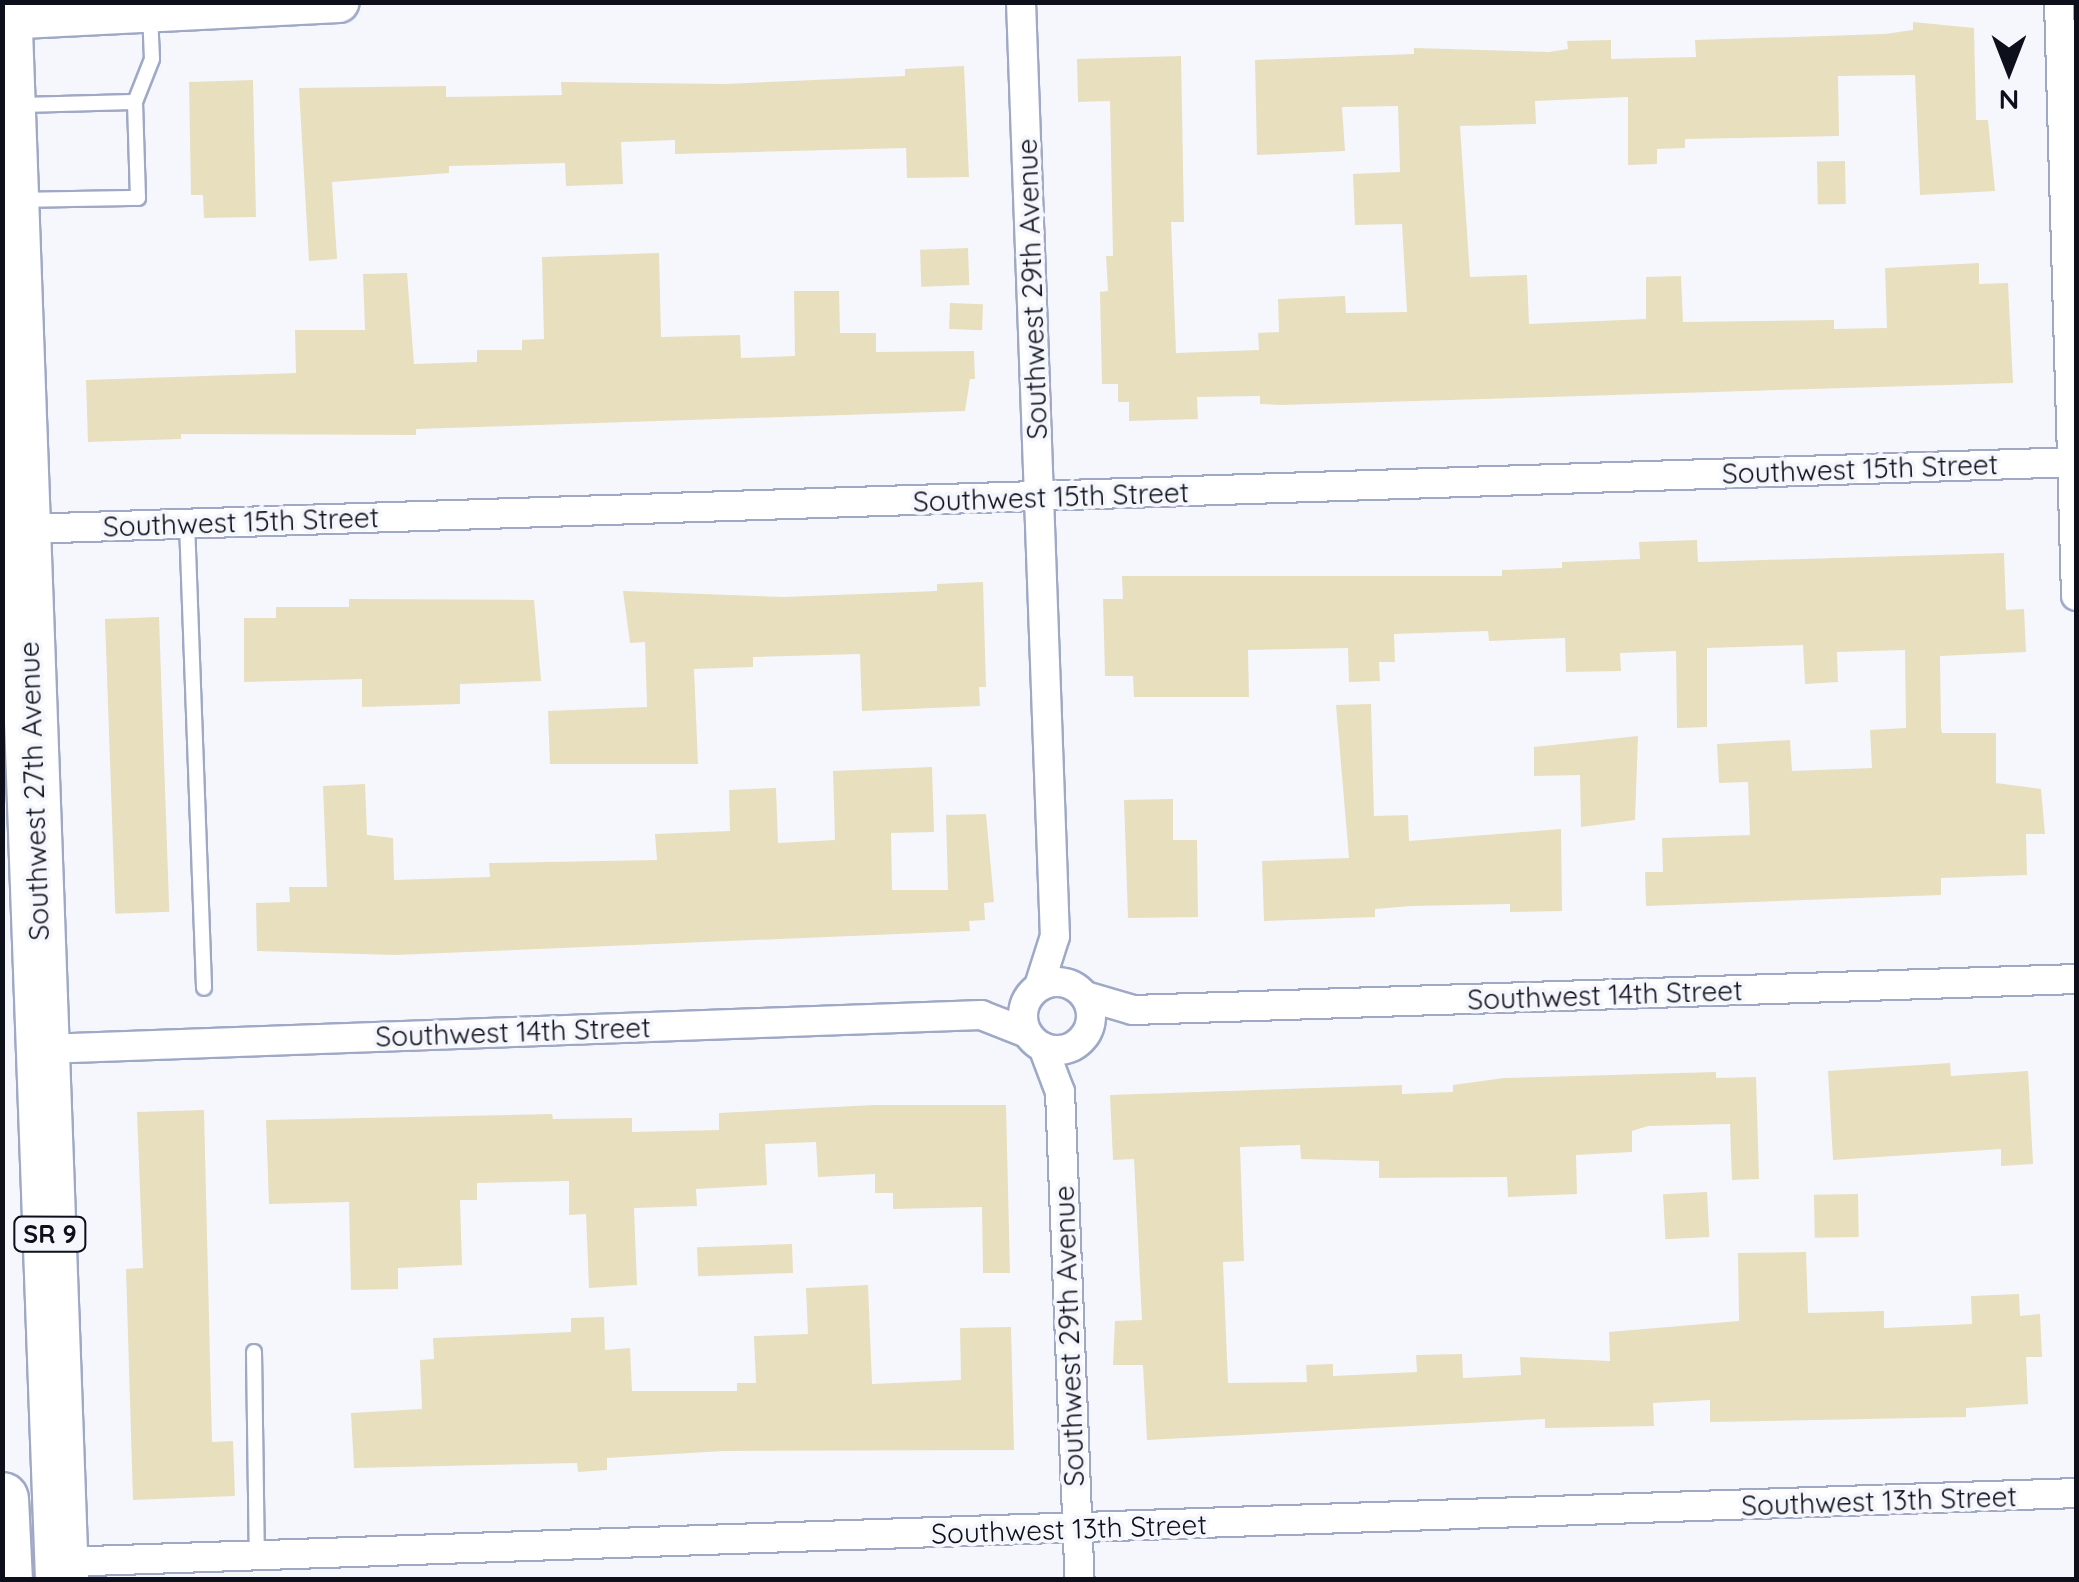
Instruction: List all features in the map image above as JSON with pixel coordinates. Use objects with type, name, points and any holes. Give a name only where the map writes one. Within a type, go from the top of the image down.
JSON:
[{"type":"highway","name":"Southwest 27th Avenue","points":[[4,13],[24,529],[23,1054]]},
{"type":"highway","points":[[2,1018],[23,1054]]},
{"type":"highway","name":"SR 9","points":[[23,1054],[46,1112],[62,1571]]},
{"type":"highway","points":[[2,1500],[4,1574]]},
{"type":"street","points":[[4,13],[339,2]]},
{"type":"street","name":"Southwest 29th Avenue","points":[[1021,2],[1054,936],[1034,992],[1035,1040],[1060,1092]]},
{"type":"street","points":[[2059,2],[2076,596]]},
{"type":"street","name":"Southwest 15th Street","points":[[24,529],[2074,462]]},
{"type":"street","name":"Southwest 29th Avenue","points":[[1054,936],[1078,990],[1080,1039],[1060,1092],[1080,1580]]},
{"type":"street","name":"Southwest 14th Street","points":[[981,1015],[996,1004],[1034,992],[1078,990],[1133,1010],[2076,978]]},
{"type":"street","name":"Southwest 14th Street","points":[[1080,1039],[1133,1010]]},
{"type":"street","name":"Southwest 14th Street","points":[[23,1054],[981,1015],[1035,1040]]},
{"type":"street","points":[[1035,1040],[1080,1039]]},
{"type":"street","name":"Southwest 13th Street","points":[[62,1571],[257,1557],[2076,1492]]},
{"type":"lane","points":[[14,200],[138,198],[135,102],[152,59],[126,7]]},
{"type":"lane","points":[[9,106],[135,102]]},
{"type":"lane","points":[[187,523],[204,988]]},
{"type":"lane","points":[[254,1352],[257,1557]]},
{"type":"building","points":[[1913,22],[1974,28],[1976,120],[1988,120],[1995,191],[1920,195],[1915,75],[1838,76],[1839,136],[1685,139],[1685,148],[1657,149],[1657,164],[1628,165],[1628,97],[1535,101],[1536,124],[1460,126],[1470,277],[1527,275],[1529,324],[1646,319],[1646,277],[1681,276],[1683,322],[1834,320],[1834,329],[1887,328],[1885,268],[1979,263],[1979,284],[2008,283],[2013,383],[1281,405],[1260,404],[1260,396],[1197,397],[1198,419],[1129,421],[1129,402],[1118,402],[1118,384],[1102,384],[1100,292],[1108,291],[1106,256],[1113,256],[1110,101],[1078,102],[1077,59],[1181,56],[1184,222],[1171,222],[1176,353],[1259,350],[1258,333],[1279,332],[1278,299],[1345,296],[1346,313],[1407,312],[1402,224],[1355,225],[1353,174],[1400,172],[1398,106],[1342,107],[1345,151],[1257,155],[1255,60],[1414,54],[1414,48],[1549,52],[1568,49],[1567,41],[1611,40],[1611,59],[1696,57],[1695,40],[1885,34],[1913,30]]},
{"type":"building","points":[[964,66],[969,177],[907,178],[906,148],[675,154],[675,140],[621,142],[623,184],[566,186],[565,163],[449,166],[449,173],[332,182],[337,259],[309,261],[299,88],[446,86],[446,97],[562,95],[561,82],[725,84],[905,76],[905,69]]},
{"type":"building","points":[[253,80],[256,217],[204,218],[203,195],[191,195],[189,82]]},
{"type":"building","points":[[1817,161],[1845,161],[1846,204],[1818,204]]},
{"type":"building","points":[[968,248],[969,285],[921,287],[920,250]]},
{"type":"building","points":[[659,253],[661,337],[740,335],[741,358],[795,356],[794,291],[839,291],[840,333],[876,333],[876,352],[974,351],[975,379],[970,379],[965,411],[416,429],[416,435],[181,434],[181,439],[88,442],[86,380],[296,373],[295,330],[365,330],[363,274],[407,273],[414,364],[477,362],[477,350],[522,350],[522,340],[544,339],[542,257]]},
{"type":"building","points":[[950,303],[983,304],[982,330],[949,329]]},
{"type":"building","points":[[1697,540],[1698,562],[2004,553],[2006,610],[2024,609],[2026,652],[1940,656],[1941,727],[1942,733],[1996,733],[1996,783],[2041,789],[2045,834],[2026,834],[2027,875],[1941,878],[1941,895],[1646,906],[1645,872],[1663,872],[1662,838],[1750,835],[1748,782],[1719,783],[1717,744],[1790,740],[1792,771],[1872,768],[1870,730],[1906,728],[1905,650],[1837,652],[1838,682],[1805,684],[1803,645],[1707,648],[1707,727],[1677,728],[1676,651],[1620,653],[1621,671],[1566,672],[1565,638],[1489,641],[1488,631],[1394,634],[1395,662],[1379,662],[1380,681],[1349,682],[1348,648],[1248,650],[1249,697],[1134,697],[1133,676],[1105,676],[1103,599],[1123,599],[1122,576],[1502,576],[1502,570],[1562,568],[1562,562],[1640,559],[1639,542]]},
{"type":"building","points":[[983,582],[986,687],[979,687],[980,706],[862,711],[860,654],[753,657],[753,667],[694,669],[698,764],[550,764],[548,711],[647,707],[645,642],[630,643],[623,591],[784,597],[937,591],[937,584]]},
{"type":"building","points":[[349,599],[534,600],[541,681],[460,684],[460,704],[362,707],[362,679],[244,682],[244,618],[276,618],[276,607],[349,607]]},
{"type":"building","points":[[159,617],[169,912],[115,914],[105,619]]},
{"type":"building","points":[[1371,704],[1374,816],[1408,815],[1409,841],[1561,829],[1562,911],[1510,912],[1510,904],[1411,906],[1375,909],[1375,917],[1264,921],[1262,861],[1349,858],[1336,705]]},
{"type":"building","points":[[1638,736],[1635,820],[1581,827],[1580,775],[1534,776],[1534,747]]},
{"type":"building","points":[[932,767],[934,832],[891,833],[892,890],[948,890],[946,815],[986,814],[994,902],[984,903],[985,920],[969,921],[970,931],[395,955],[257,951],[256,903],[290,902],[289,887],[327,887],[323,786],[365,784],[367,835],[393,838],[394,880],[490,877],[489,863],[657,860],[655,834],[730,831],[729,790],[776,788],[778,843],[835,840],[833,771]]},
{"type":"building","points":[[1173,799],[1173,840],[1197,840],[1198,917],[1128,918],[1124,800]]},
{"type":"building","points":[[1950,1063],[1951,1076],[2028,1071],[2033,1164],[2001,1166],[2001,1149],[1833,1160],[1828,1071]]},
{"type":"building","points":[[1716,1072],[1716,1078],[1756,1077],[1759,1179],[1732,1180],[1730,1124],[1648,1126],[1632,1131],[1632,1152],[1576,1155],[1577,1194],[1508,1197],[1507,1177],[1379,1178],[1379,1161],[1301,1159],[1300,1145],[1240,1147],[1244,1261],[1223,1262],[1228,1383],[1307,1382],[1306,1365],[1333,1364],[1333,1376],[1417,1372],[1416,1355],[1462,1354],[1463,1378],[1521,1375],[1520,1357],[1610,1361],[1609,1332],[1739,1321],[1738,1253],[1806,1252],[1808,1313],[1884,1311],[1884,1328],[1972,1324],[1971,1296],[2019,1294],[2020,1316],[2040,1314],[2042,1357],[2026,1357],[2028,1404],[1966,1408],[1966,1417],[1710,1422],[1710,1400],[1653,1403],[1654,1426],[1545,1428],[1545,1419],[1147,1440],[1143,1365],[1113,1365],[1115,1321],[1142,1320],[1134,1159],[1113,1160],[1110,1095],[1402,1085],[1402,1094],[1453,1092],[1453,1085],[1504,1078]]},
{"type":"building","points":[[874,1105],[1006,1105],[1010,1273],[983,1273],[982,1207],[893,1209],[893,1193],[875,1193],[875,1174],[818,1177],[816,1142],[765,1144],[767,1185],[696,1189],[697,1206],[634,1208],[637,1285],[589,1288],[586,1214],[569,1215],[569,1181],[477,1183],[477,1200],[460,1200],[462,1265],[398,1268],[398,1289],[351,1290],[349,1202],[269,1204],[266,1120],[552,1114],[553,1119],[632,1118],[632,1132],[719,1130],[719,1113]]},
{"type":"building","points":[[204,1110],[212,1442],[233,1441],[235,1496],[133,1500],[126,1269],[143,1268],[137,1112]]},
{"type":"building","points":[[1707,1192],[1709,1237],[1665,1239],[1663,1194]]},
{"type":"building","points":[[1858,1194],[1859,1237],[1815,1238],[1814,1195]]},
{"type":"building","points":[[792,1244],[793,1273],[698,1276],[697,1247]]},
{"type":"building","points":[[868,1285],[872,1384],[961,1380],[960,1328],[1011,1327],[1014,1450],[723,1451],[607,1458],[607,1470],[578,1472],[577,1463],[354,1468],[351,1413],[422,1409],[420,1360],[434,1359],[433,1338],[571,1332],[571,1318],[604,1317],[605,1350],[630,1348],[632,1391],[737,1391],[737,1383],[756,1383],[754,1336],[808,1334],[806,1288]]}]
